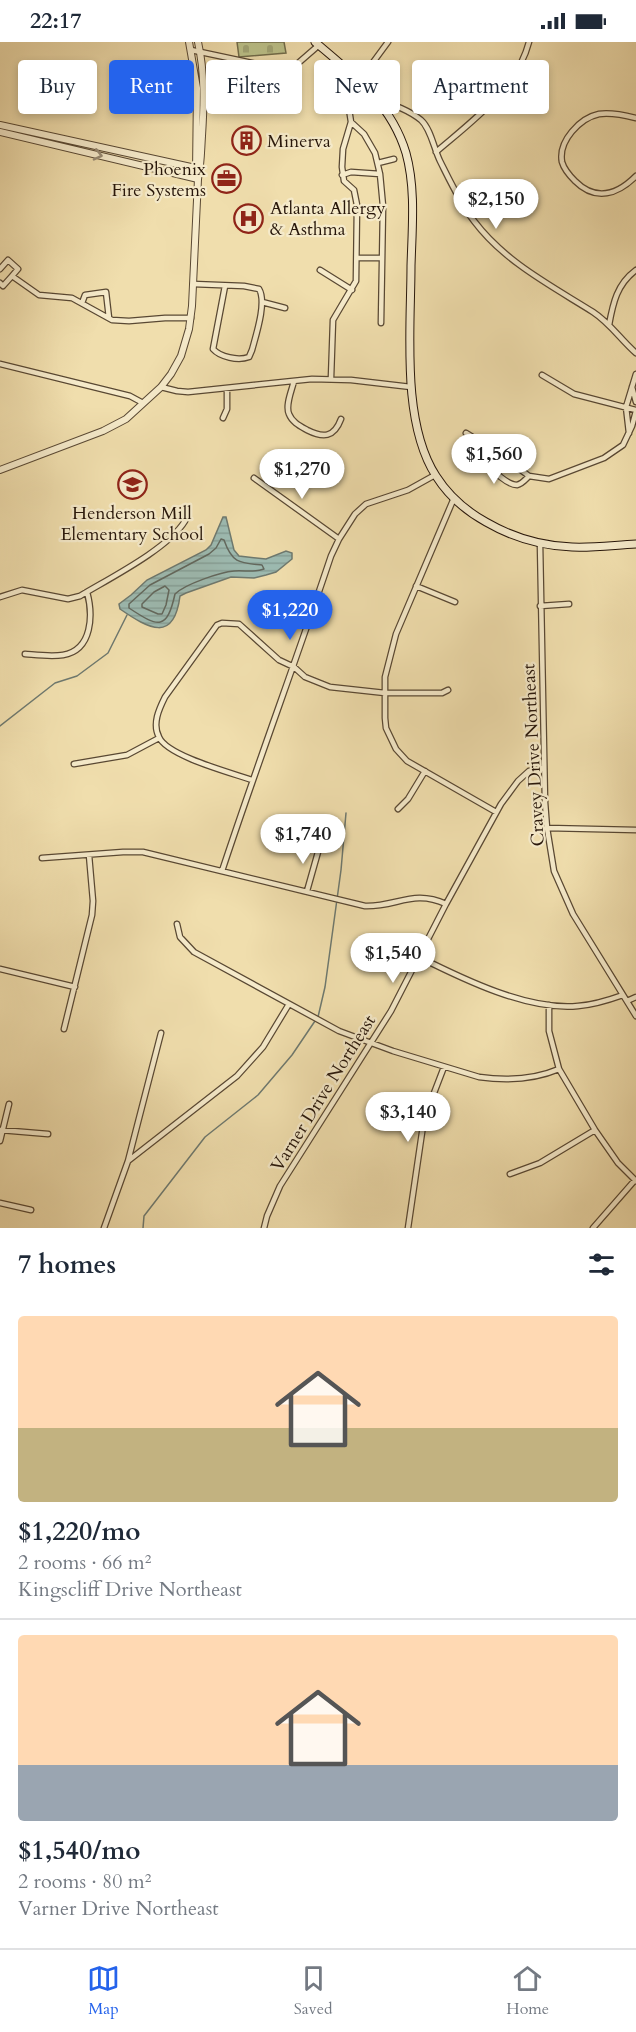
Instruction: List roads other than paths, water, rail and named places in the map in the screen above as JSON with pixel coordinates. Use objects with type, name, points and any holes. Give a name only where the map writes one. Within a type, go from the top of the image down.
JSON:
[{"type":"main road","points":[[317,44],[336,60]]},
{"type":"main road","points":[[388,114],[401,141],[410,173],[412,191],[411,387],[421,439],[435,475],[464,507],[494,527],[525,540],[572,547],[636,544]]},
{"type":"street","points":[[0,470],[103,431],[126,419],[161,387],[181,356],[191,318],[198,179],[197,88],[189,42]]},
{"type":"street","points":[[198,42],[204,110],[198,169]]},
{"type":"street","points":[[375,60],[388,42]]},
{"type":"street","points":[[436,152],[500,93],[520,66],[529,42]]},
{"type":"street","points":[[191,50],[281,69],[296,65],[317,44]]},
{"type":"street","points":[[400,109],[421,120],[425,125],[436,152],[472,219],[490,240],[528,272],[594,313],[636,353]]},
{"type":"street","points":[[636,118],[609,113],[590,117],[573,131],[564,146],[562,162],[578,184],[594,193],[602,194],[619,190],[636,176]]},
{"type":"street","points":[[332,378],[333,320],[356,281],[356,194],[342,182],[343,149],[351,122],[350,114]]},
{"type":"street","points":[[351,122],[364,134],[375,153],[380,174],[382,196],[381,323]]},
{"type":"street","points":[[0,125],[198,169]]},
{"type":"street","points":[[0,132],[198,179]]},
{"type":"street","points":[[378,164],[394,159]]},
{"type":"street","points":[[342,175],[351,172],[380,174]]},
{"type":"street","points":[[357,258],[382,258]]},
{"type":"street","points":[[0,270],[8,260],[18,269],[3,286],[0,283]]},
{"type":"street","points":[[320,270],[352,290]]},
{"type":"street","points":[[609,325],[618,290],[636,270]]},
{"type":"street","points":[[12,276],[39,295],[72,298],[109,318],[129,321],[191,318]]},
{"type":"street","points":[[193,284],[256,287],[262,294],[249,357],[240,359],[214,355],[214,340],[225,286]]},
{"type":"street","points":[[82,303],[85,295],[106,292],[109,318]]},
{"type":"street","points":[[262,302],[285,308]]},
{"type":"street","points":[[0,364],[130,396],[143,403]]},
{"type":"street","points":[[629,433],[626,407],[636,374]]},
{"type":"street","points":[[466,433],[529,476],[549,479],[604,458],[623,445],[636,410],[574,394],[542,375]]},
{"type":"street","points":[[161,387],[177,392],[188,392],[332,378],[411,387]]},
{"type":"street","points":[[294,381],[288,417],[296,424],[317,435],[324,436],[334,431],[341,419]]},
{"type":"street","points":[[632,387],[636,402]]},
{"type":"street","points":[[223,418],[227,409],[227,388]]},
{"type":"street","points":[[495,451],[489,464],[491,470],[513,485],[520,484],[529,476]]},
{"type":"street","points":[[222,871],[252,780],[339,539],[355,514],[366,504],[408,490],[435,475]]},
{"type":"street","points":[[254,478],[339,539]]},
{"type":"street","points":[[454,498],[396,634],[385,677],[386,728],[396,749],[407,761],[496,812]]},
{"type":"street","points":[[0,597],[22,591],[34,591],[68,599],[87,592],[163,543],[176,533],[185,521]]},
{"type":"street","name":"Cravey Drive Northeast","points":[[540,543],[544,768],[547,828],[554,871],[568,903],[636,1016]]},
{"type":"street","points":[[416,586],[455,602]]},
{"type":"street","points":[[25,654],[63,655],[79,646],[90,626],[91,605],[87,592]]},
{"type":"street","points":[[540,606],[569,604]]},
{"type":"street","points":[[252,780],[184,756],[172,750],[159,738],[156,721],[165,697],[217,625],[239,624],[267,651],[294,667],[305,677],[330,687],[385,693],[442,693],[448,690]]},
{"type":"street","points":[[75,764],[127,755],[159,738]]},
{"type":"street","name":"Varner Drive Northeast","points":[[264,1228],[280,1186],[391,1011],[496,812],[518,781],[529,771],[544,768]]},
{"type":"street","points":[[398,809],[408,799],[425,771]]},
{"type":"street","points":[[547,828],[636,830]]},
{"type":"street","points":[[307,891],[320,845]]},
{"type":"street","points":[[42,858],[143,852],[365,906],[382,905],[415,897],[430,898],[446,904]]},
{"type":"street","points":[[64,1029],[93,915],[89,855]]},
{"type":"street","points":[[177,924],[180,937],[194,952],[339,1031],[393,1051],[478,1077],[499,1080],[539,1077],[560,1068]]},
{"type":"street","points":[[419,957],[473,984],[549,1005],[579,1006],[623,995]]},
{"type":"street","points":[[0,969],[75,987]]},
{"type":"street","points":[[627,1001],[636,997]]},
{"type":"street","points":[[128,1161],[237,1076],[263,1047],[289,1004]]},
{"type":"street","points":[[549,1005],[549,1031],[560,1068],[595,1130],[618,1163],[635,1180],[593,1228]]},
{"type":"street","points":[[104,1228],[128,1161],[161,1033]]},
{"type":"street","points":[[408,1228],[424,1119],[444,1067]]},
{"type":"street","points":[[0,1142],[9,1104]]},
{"type":"street","points":[[1,1130],[48,1134]]},
{"type":"street","points":[[510,1174],[540,1162],[595,1130]]},
{"type":"street","points":[[0,1203],[31,1210]]},
{"type":"water","points":[[223,517],[226,517],[234,550],[239,556],[266,559],[286,551],[292,553],[292,559],[276,572],[254,578],[231,577],[180,596],[177,611],[172,621],[166,626],[159,628],[150,626],[120,609],[119,604],[147,580],[206,550],[211,545]]},
{"type":"waterway","points":[[0,726],[55,683],[77,676],[108,653],[127,615]]},
{"type":"waterway","points":[[318,1017],[325,987],[341,870],[346,813]]},
{"type":"waterway","points":[[143,1228],[144,1216],[205,1137],[258,1095],[292,1055],[315,1021]]},
{"type":"place","name":"Minerva","points":[[246,141]]},
{"type":"place","name":"Phoenix Fire Systems","points":[[227,179]]},
{"type":"place","name":"Atlanta Allergy & Asthma","points":[[249,218]]},
{"type":"place","name":"Henderson Mill Elementary School","points":[[132,484]]}]
